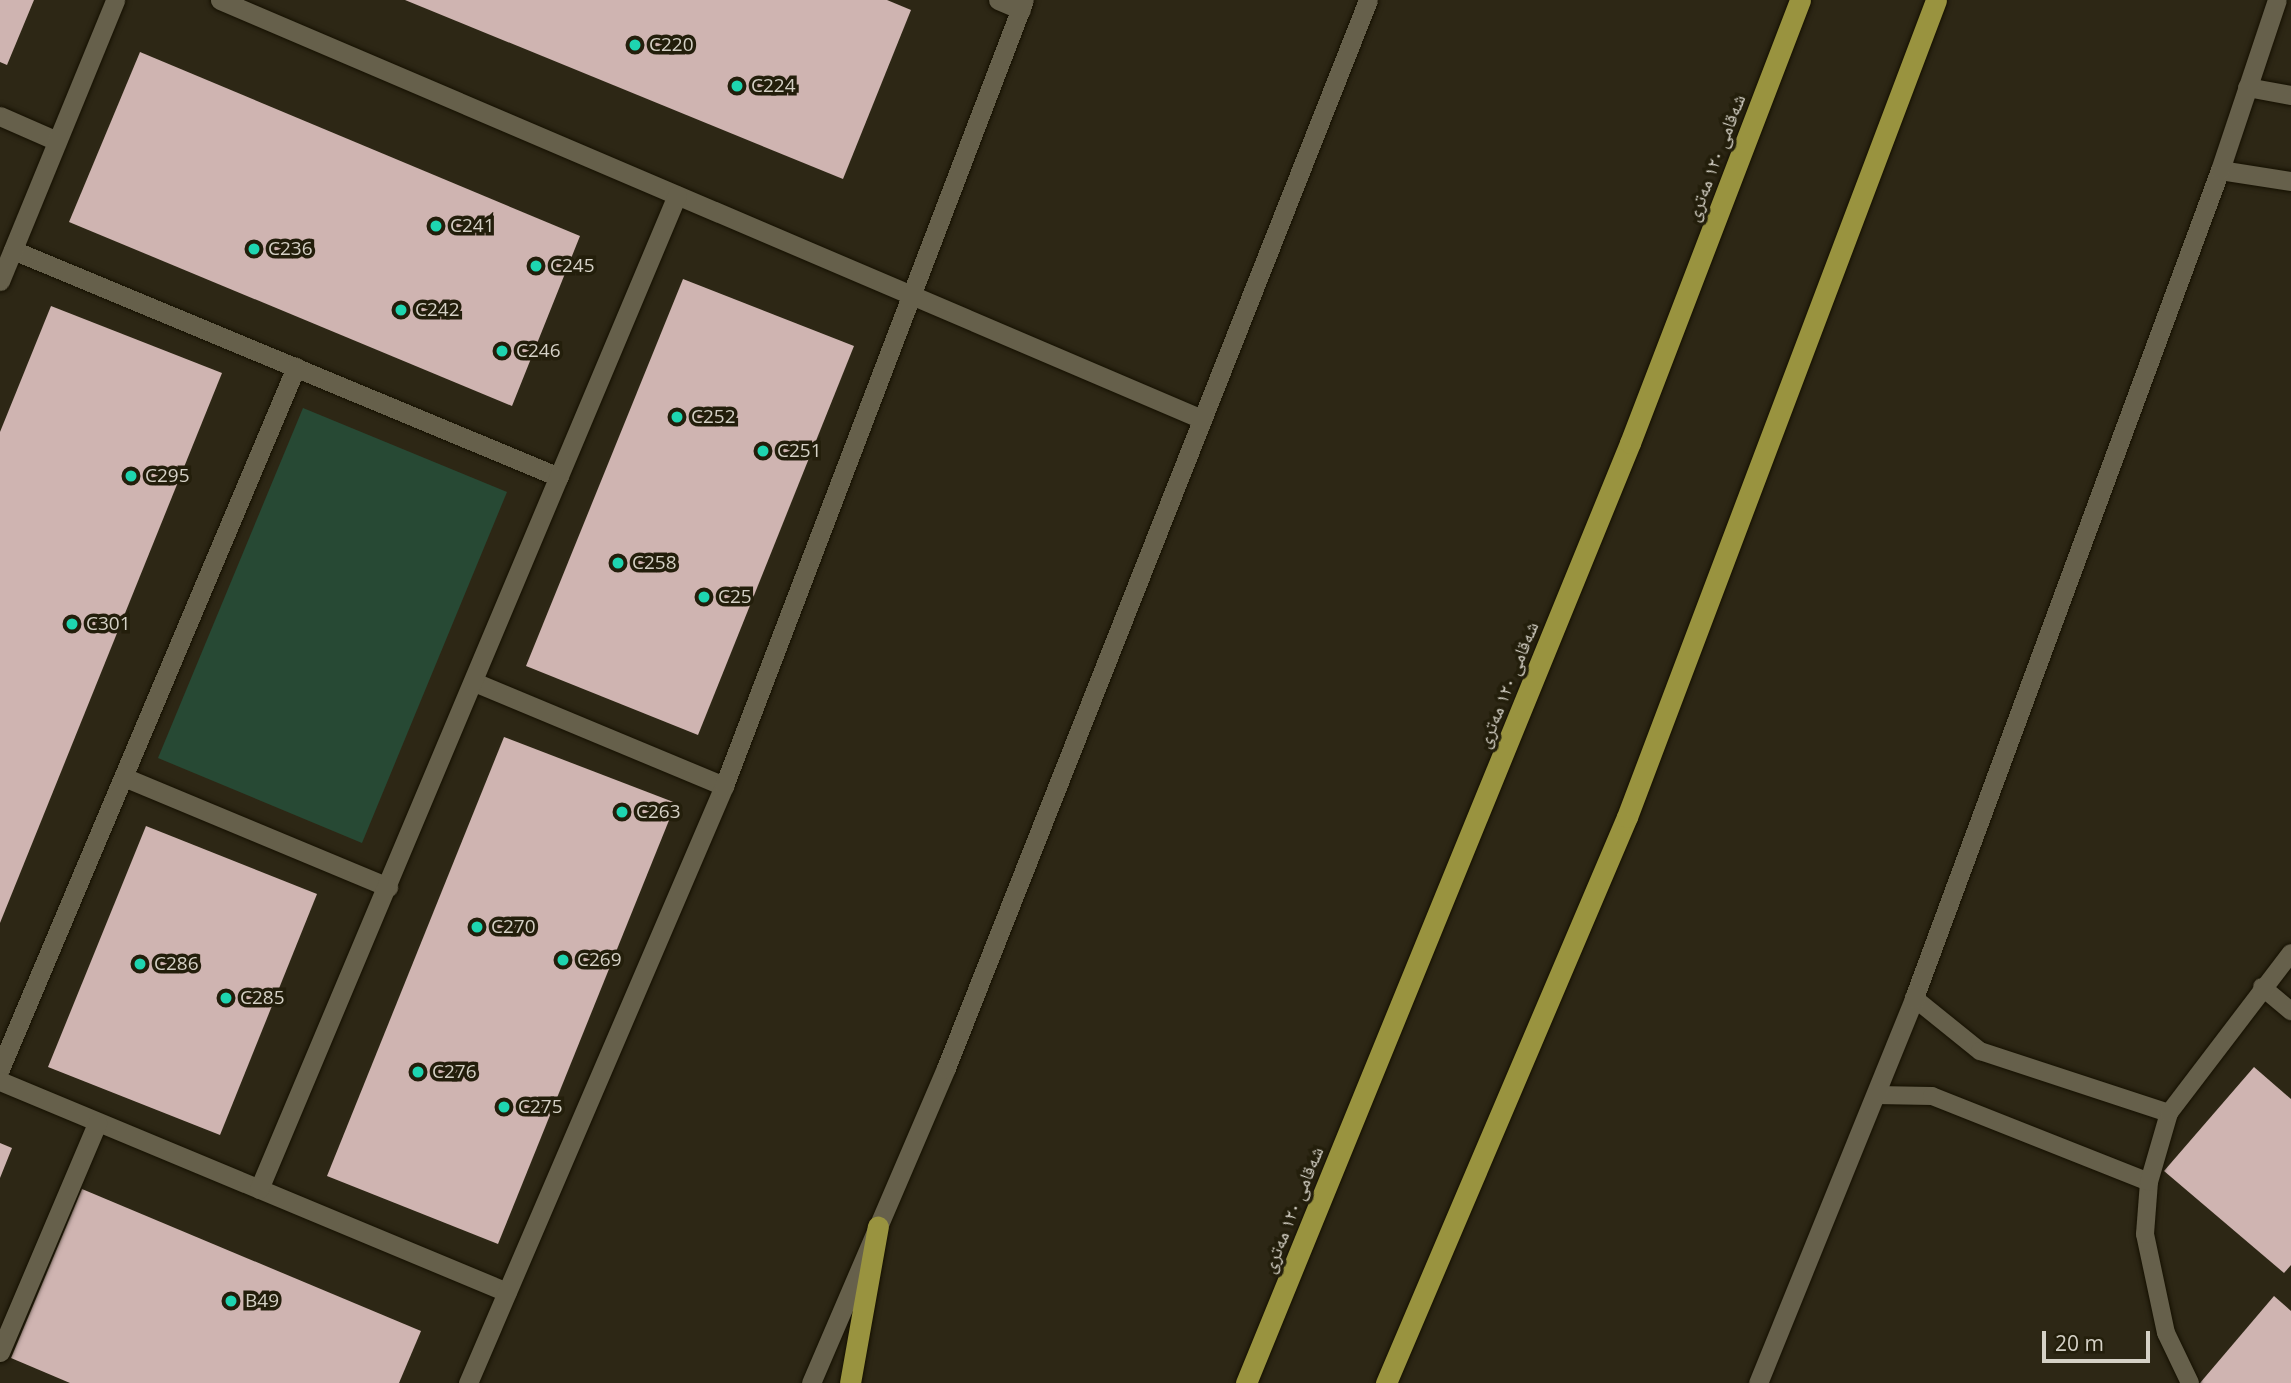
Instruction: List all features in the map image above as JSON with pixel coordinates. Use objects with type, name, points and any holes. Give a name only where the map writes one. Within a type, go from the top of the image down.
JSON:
[{"type":"highway","name":"شەقامی ١٢٠ مەتری","points":[[1241,1383],[1250,1373],[1625,455],[1800,0]]},
{"type":"highway","points":[[1386,1383],[1627,817],[1936,0]]},
{"type":"highway","points":[[850,1383],[878,1226]]},
{"type":"street","points":[[0,281],[115,0]]},
{"type":"street","points":[[220,0],[1202,419]]},
{"type":"street","points":[[468,1383],[724,786],[912,296],[1023,5],[998,0]]},
{"type":"street","points":[[811,1383],[971,1005],[1368,0]]},
{"type":"street","points":[[1758,1383],[1914,998],[2220,170],[2277,0]]},
{"type":"street","points":[[2247,87],[2291,95]]},
{"type":"street","points":[[0,116],[57,141]]},
{"type":"street","points":[[2220,170],[2291,181]]},
{"type":"street","points":[[259,1189],[677,195]]},
{"type":"street","points":[[13,250],[559,477]]},
{"type":"street","points":[[0,1069],[126,778],[296,367]]},
{"type":"street","points":[[474,682],[724,786]]},
{"type":"street","points":[[126,778],[388,887]]},
{"type":"street","points":[[0,1081],[507,1292]]},
{"type":"street","points":[[0,1352],[97,1123]]},
{"type":"lane","points":[[2190,1383],[2166,1333],[2145,1234],[2149,1182],[2169,1114],[2262,987],[2291,953]]},
{"type":"lane","points":[[2262,987],[2291,1011]]},
{"type":"lane","points":[[1914,998],[1958,1038],[1980,1051],[2169,1114]]},
{"type":"lane","points":[[1876,1095],[1932,1096],[2149,1182]]},
{"type":"green space","points":[[303,408],[507,492],[362,843],[158,758]]},
{"type":"building","points":[[0,0],[34,0],[7,65],[0,62]]},
{"type":"building","points":[[405,0],[887,0],[911,10],[843,179]]},
{"type":"building","points":[[140,52],[580,236],[512,406],[69,222]]},
{"type":"building","points":[[683,279],[854,346],[698,735],[526,666]]},
{"type":"building","points":[[51,306],[222,373],[0,923],[0,432]]},
{"type":"building","points":[[504,737],[676,803],[498,1244],[327,1176]]},
{"type":"building","points":[[146,826],[317,894],[220,1135],[48,1067]]},
{"type":"building","points":[[2254,1067],[2291,1099],[2291,1265],[2284,1273],[2164,1171]]},
{"type":"building","points":[[0,1143],[12,1148],[0,1178]]},
{"type":"building","points":[[82,1189],[421,1331],[399,1383],[70,1383],[11,1358]]},
{"type":"building","points":[[2274,1296],[2291,1311],[2291,1383],[2200,1383]]},
{"type":"place","name":"C220","points":[[635,45]]},
{"type":"place","name":"C224","points":[[737,86]]},
{"type":"place","name":"C241","points":[[436,226]]},
{"type":"place","name":"C236","points":[[254,249]]},
{"type":"place","name":"C245","points":[[536,266]]},
{"type":"place","name":"C242","points":[[401,310]]},
{"type":"place","name":"C246","points":[[502,351]]},
{"type":"place","name":"C252","points":[[677,417]]},
{"type":"place","name":"C251","points":[[763,451]]},
{"type":"place","name":"C295","points":[[131,476]]},
{"type":"place","name":"C258","points":[[618,563]]},
{"type":"place","name":"C25","points":[[704,597]]},
{"type":"place","name":"C301","points":[[72,624]]},
{"type":"place","name":"C263","points":[[622,812]]},
{"type":"place","name":"C270","points":[[477,927]]},
{"type":"place","name":"C269","points":[[563,960]]},
{"type":"place","name":"C286","points":[[140,964]]},
{"type":"place","name":"C285","points":[[226,998]]},
{"type":"place","name":"C276","points":[[418,1072]]},
{"type":"place","name":"C275","points":[[504,1107]]},
{"type":"place","name":"B49","points":[[231,1301]]}]
